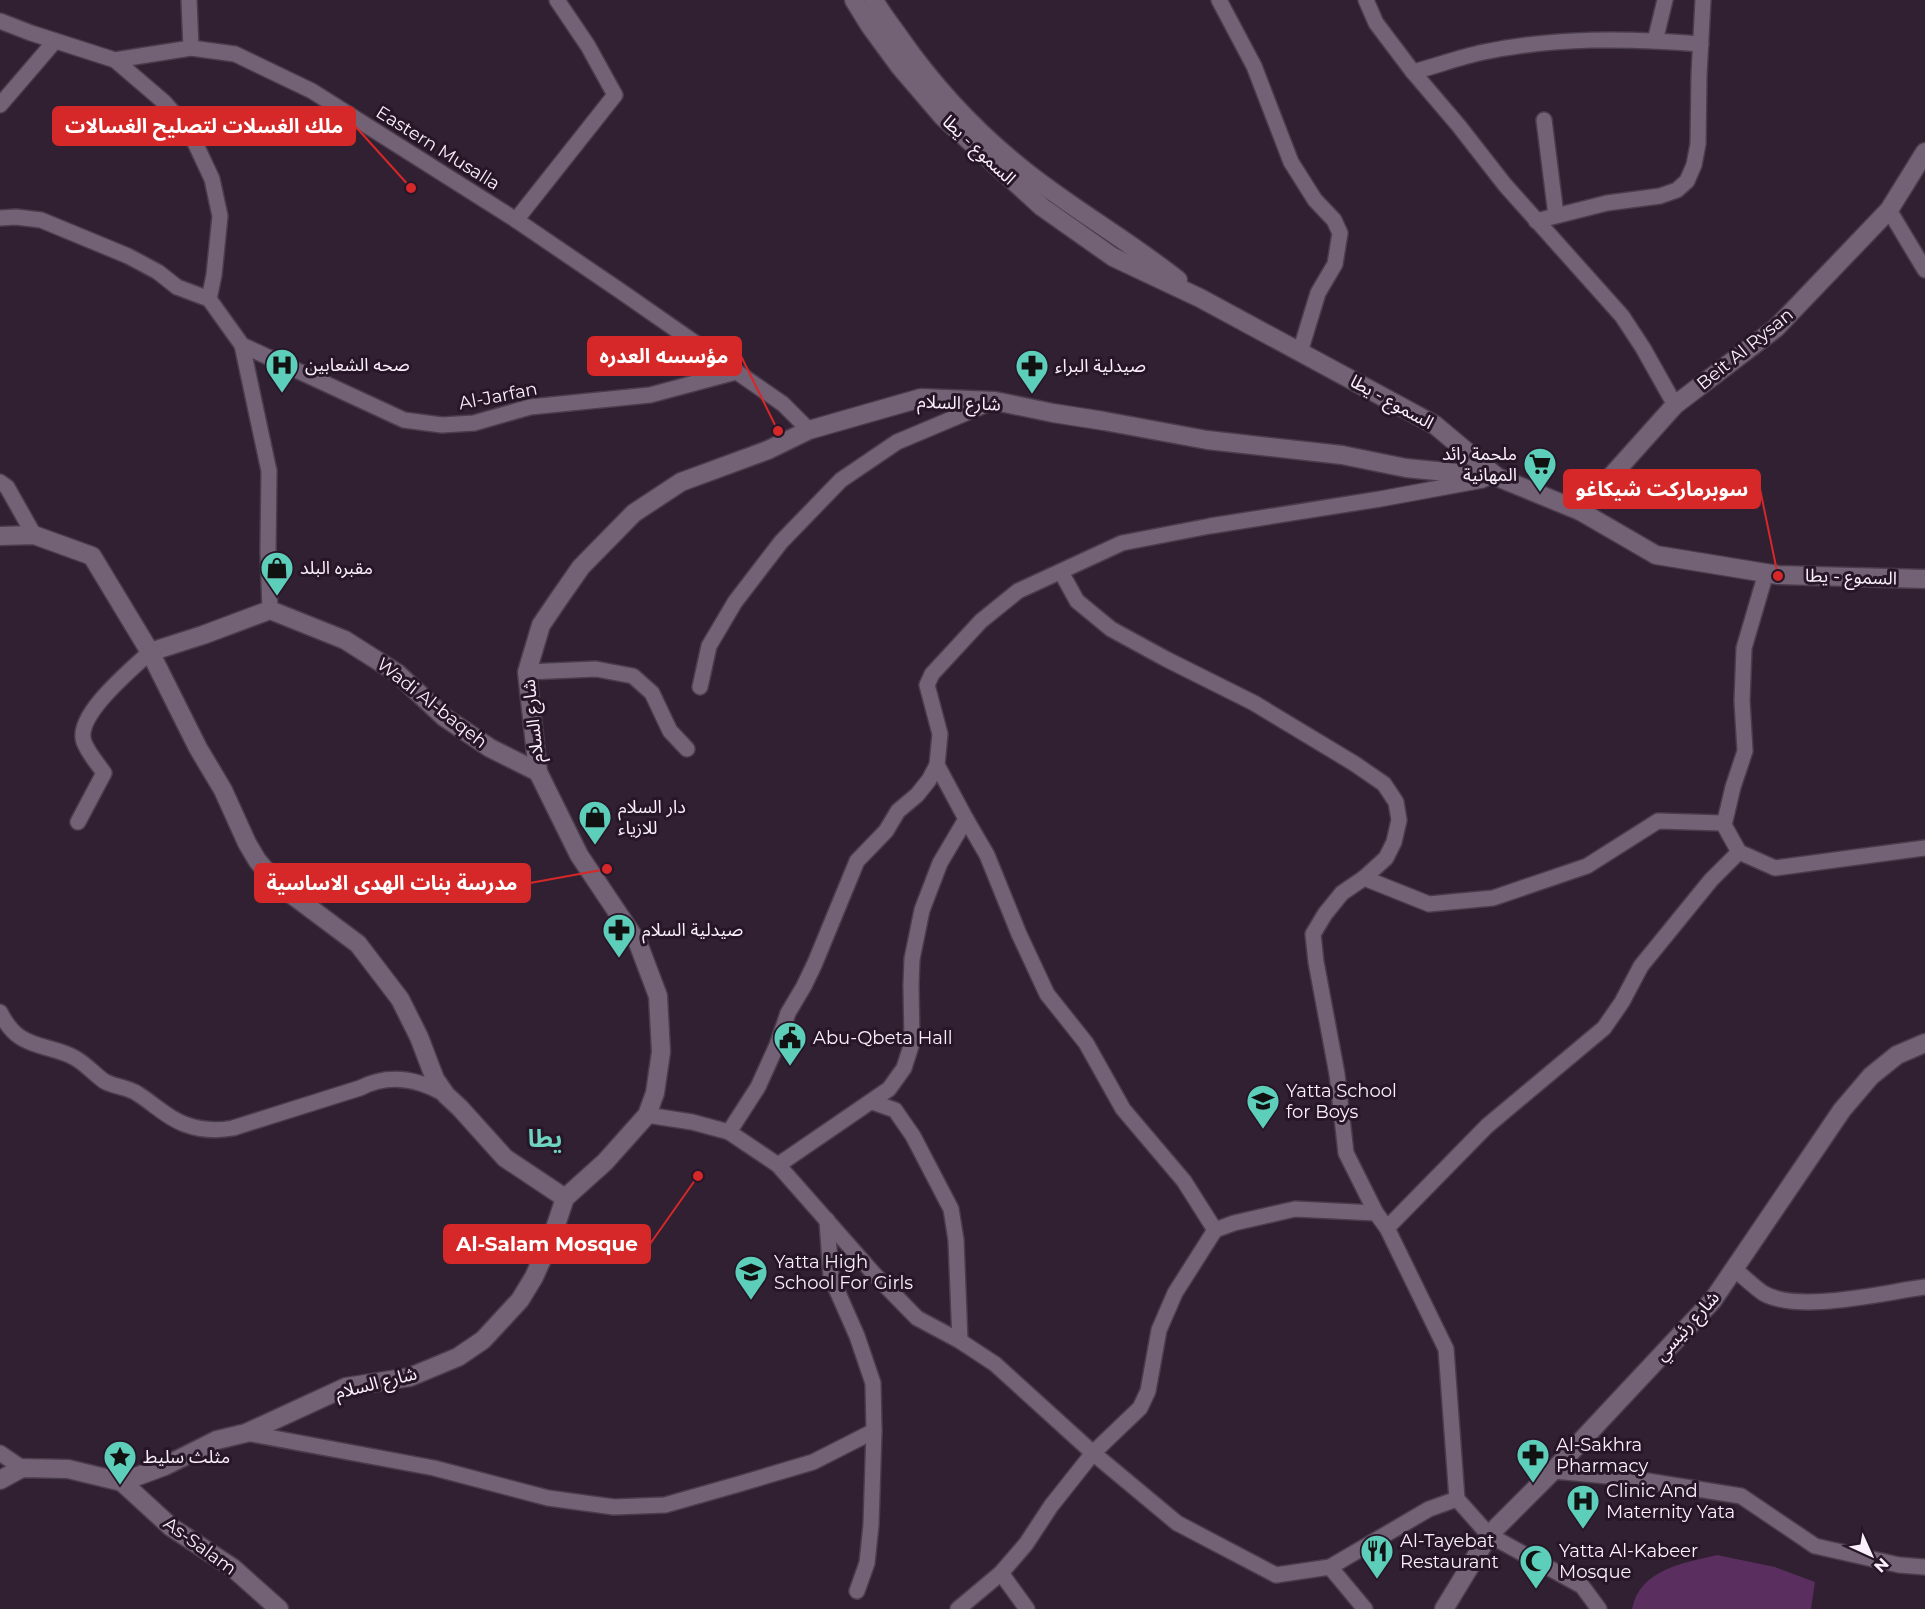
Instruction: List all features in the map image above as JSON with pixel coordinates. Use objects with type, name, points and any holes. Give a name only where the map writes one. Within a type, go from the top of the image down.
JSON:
[{"type":"main road","name":"السموع - يطا","points":[[854,0],[900,67],[942,116],[1034,200],[1113,257],[1200,298],[1436,425],[1497,477],[1580,512],[1656,555],[1766,573],[1925,579]]},
{"type":"main road","name":"السموع - يطا","points":[[874,0],[922,69],[975,127],[1024,171],[1096,223],[1151,258],[1200,298]]},
{"type":"main road","name":"Beit Al Rysan","points":[[1580,512],[1675,405],[1776,328],[1889,210],[1925,152]]},
{"type":"main road","name":"شارع السلام","points":[[122,1482],[165,1466],[217,1440],[246,1433],[346,1387],[410,1377],[458,1357],[483,1340],[520,1300],[534,1277],[552,1237],[565,1198],[605,1162],[647,1116],[655,1093],[661,1052],[658,996],[638,943],[579,855],[538,772],[527,672],[541,625],[581,567],[634,513],[681,482],[768,450],[809,430],[921,398],[995,401],[1208,440],[1342,455],[1406,468],[1497,477]]},
{"type":"main road","points":[[0,536],[34,535],[92,556],[150,652],[257,860],[275,882],[358,944],[400,999],[419,1037],[435,1079],[446,1095],[505,1158],[565,1198]]},
{"type":"main road","points":[[150,652],[270,610]]},
{"type":"main road","name":"Wadi Al-baqeh","points":[[270,610],[345,640],[397,673],[444,717],[490,748],[538,772]]},
{"type":"main road","name":"شارع رئيسي","points":[[1444,1609],[1489,1535],[1553,1471],[1713,1300],[1842,1110],[1871,1076],[1897,1055],[1925,1043]]},
{"type":"main road","points":[[0,1480],[22,1468],[68,1469],[122,1482]]},
{"type":"main road","name":"As-Salam","points":[[122,1482],[171,1527],[233,1568],[279,1609]]},
{"type":"street","points":[[189,0],[192,48]]},
{"type":"street","points":[[516,220],[615,95],[588,46],[557,0]]},
{"type":"street","points":[[1219,0],[1254,66],[1291,162],[1315,201],[1334,220],[1340,233],[1335,264],[1318,292],[1300,352]]},
{"type":"street","points":[[1366,0],[1376,23],[1413,72],[1505,185],[1622,316],[1675,405]]},
{"type":"street","points":[[1655,40],[1665,0]]},
{"type":"street","points":[[1536,220],[1607,203],[1660,196],[1677,190],[1687,181],[1695,165],[1698,144],[1703,0]]},
{"type":"street","name":"Eastern Musalla","points":[[0,21],[115,60],[192,48],[235,54],[312,91],[516,220],[783,404],[809,430]]},
{"type":"street","points":[[1413,72],[1483,52],[1559,41],[1639,39],[1701,44]]},
{"type":"street","points":[[0,105],[54,41]]},
{"type":"street","points":[[0,218],[29,217],[47,222],[128,256],[158,272],[177,287],[209,299],[214,275],[220,216],[212,179],[190,132],[164,102],[115,60]]},
{"type":"street","points":[[1544,120],[1556,215]]},
{"type":"street","points":[[1889,210],[1925,270]]},
{"type":"street","name":"Al-Jarfan","points":[[209,299],[242,345],[401,420],[442,425],[481,422],[530,407],[650,395],[736,372]]},
{"type":"street","points":[[242,345],[269,471],[270,610]]},
{"type":"street","points":[[700,687],[709,646],[735,602],[781,542],[842,480],[897,442],[995,401]]},
{"type":"street","points":[[729,1132],[758,1087],[777,1045],[788,1013],[815,963],[857,861],[885,831],[898,811],[917,795],[937,765],[940,734],[927,686],[932,674],[981,621],[1018,591],[1122,543],[1497,477]]},
{"type":"street","points":[[0,482],[7,487],[34,535]]},
{"type":"street","points":[[1061,572],[1077,602],[1111,629],[1254,703],[1384,784],[1396,802],[1399,819],[1397,831],[1386,858],[1364,878],[1342,893],[1313,934],[1337,1074],[1346,1153],[1376,1213],[1387,1228],[1446,1349],[1457,1499],[1489,1535],[1582,1586],[1599,1609]]},
{"type":"street","points":[[1724,825],[1745,751],[1742,701],[1744,648],[1766,573]]},
{"type":"street","points":[[78,822],[104,773],[83,741],[82,728],[103,696],[150,652]]},
{"type":"street","points":[[527,672],[596,669],[633,676],[652,693],[670,731],[687,749]]},
{"type":"street","points":[[937,765],[987,855],[1018,934],[1047,994],[1086,1043],[1123,1110],[1184,1181],[1215,1230]]},
{"type":"street","points":[[778,1165],[872,1102],[897,1080],[909,1056],[912,1029],[912,959],[922,910],[939,863],[966,819]]},
{"type":"street","points":[[1364,878],[1429,904],[1493,898],[1587,866],[1658,821],[1722,823],[1739,852],[1775,868],[1925,848]]},
{"type":"street","points":[[1387,1228],[1487,1126],[1604,1028],[1622,1002],[1641,966],[1711,880],[1739,852]]},
{"type":"street","points":[[0,1012],[21,1038],[64,1052],[88,1066],[104,1081],[136,1092],[171,1118],[196,1128],[221,1130],[233,1128],[389,1080],[415,1082],[446,1095]]},
{"type":"street","points":[[872,1102],[895,1110],[913,1136],[951,1209],[956,1240],[960,1341]]},
{"type":"street","points":[[647,1116],[692,1122],[729,1132],[778,1165],[874,1274],[917,1318],[960,1341],[995,1364],[1093,1454],[1177,1522],[1276,1575],[1330,1567],[1429,1509],[1457,1499]]},
{"type":"street","points":[[958,1609],[1000,1573],[1026,1544],[1051,1506],[1093,1454],[1140,1408],[1148,1391],[1159,1330],[1175,1293],[1215,1230],[1234,1223],[1295,1209],[1376,1213]]},
{"type":"street","points":[[826,1220],[831,1277],[857,1336],[873,1383],[871,1525],[867,1563],[856,1591]]},
{"type":"street","points":[[1734,1269],[1764,1293],[1788,1301],[1829,1300],[1925,1287]]},
{"type":"street","points":[[246,1433],[434,1468],[548,1498],[614,1508],[665,1505],[813,1462],[874,1431]]},
{"type":"street","points":[[0,1453],[22,1468]]},
{"type":"street","points":[[1553,1471],[1629,1478],[1741,1496],[1815,1546],[1899,1565],[1925,1567]]},
{"type":"street","points":[[1330,1567],[1365,1609]]},
{"type":"street","points":[[1000,1573],[1027,1609]]},
{"type":"shaded area","points":[[1717,1555],[1775,1567],[1815,1582],[1811,1609],[1632,1609],[1644,1585],[1654,1576],[1678,1565]]},
{"type":"place","name":"ملك الغسلات لتصليح الغسالات","points":[[411,188]]},
{"type":"place","name":"صحه الشعابين","points":[[282,394]]},
{"type":"place","name":"صيدلية البراء","points":[[1032,395]]},
{"type":"place","name":"مؤسسه العدره","points":[[778,431]]},
{"type":"place","name":"ملحمة رائد المهانية","points":[[1540,493]]},
{"type":"place","name":"سوبرماركت شيكاغو","points":[[1778,576]]},
{"type":"place","name":"مقبره البلد","points":[[277,597]]},
{"type":"place","name":"دار السلام للازياء","points":[[595,846]]},
{"type":"place","name":"مدرسة بنات الهدى الاساسية","points":[[607,869]]},
{"type":"place","name":"صيدلية السلام","points":[[619,959]]},
{"type":"place","name":"Abu-Qbeta Hall","points":[[790,1067]]},
{"type":"place","name":"Yatta School for Boys","points":[[1263,1130]]},
{"type":"place","name":"Al-Salam Mosque","points":[[698,1176]]},
{"type":"place","name":"Yatta High School For Girls","points":[[751,1301]]},
{"type":"place","name":"Al-Sakhra Pharmacy","points":[[1533,1484]]},
{"type":"place","name":"مثلث سليط","points":[[120,1486]]},
{"type":"place","name":"Clinic And Maternity Yata","points":[[1583,1530]]},
{"type":"place","name":"Al-Tayebat Restaurant","points":[[1377,1580]]},
{"type":"place","name":"Yatta Al-Kabeer Mosque","points":[[1536,1590]]},
{"type":"district","name":"يطا","points":[[545,1138]]}]
